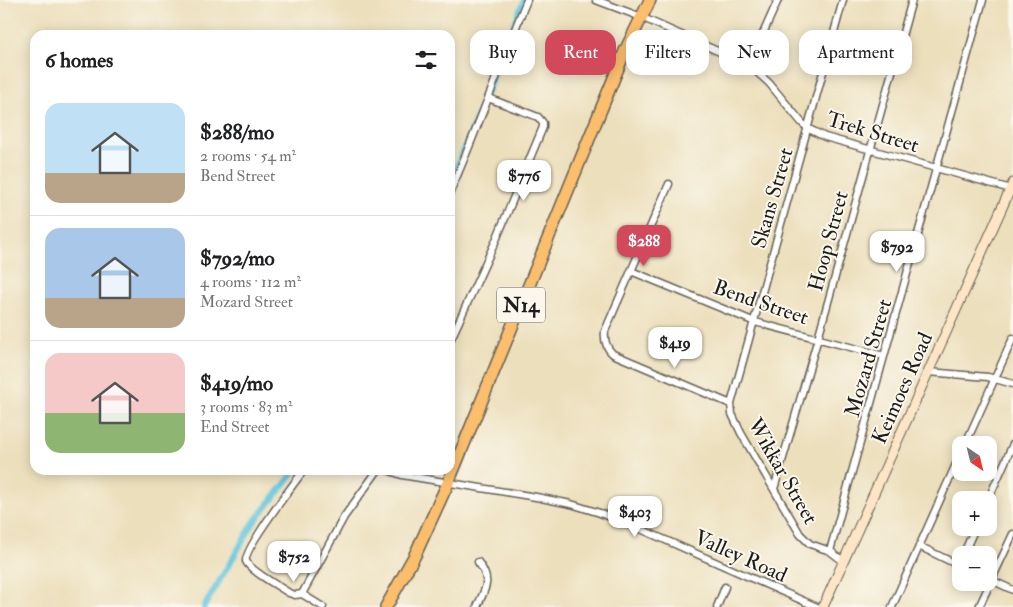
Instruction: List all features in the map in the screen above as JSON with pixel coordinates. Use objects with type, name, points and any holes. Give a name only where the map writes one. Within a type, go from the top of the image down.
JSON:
[{"type":"highway","name":"N14","points":[[455,466],[625,51],[650,0]]},
{"type":"highway","name":"N14","points":[[386,607],[415,555],[451,475]]},
{"type":"street","points":[[455,181],[527,0]]},
{"type":"street","name":"Trek Street","points":[[596,0],[607,2],[719,52]]},
{"type":"street","points":[[765,30],[778,0]]},
{"type":"street","name":"Skans Street","points":[[731,404],[809,129],[843,0]]},
{"type":"street","name":"Hoop Street","points":[[774,489],[912,0]]},
{"type":"street","name":"Mozard Street","points":[[830,551],[983,0]]},
{"type":"street","name":"Trek Street","points":[[760,75],[769,83],[794,115],[809,129],[825,137],[937,168],[1012,186]]},
{"type":"street","points":[[455,330],[496,240],[543,127],[543,123],[538,117],[488,98]]},
{"type":"street","points":[[669,184],[605,331],[604,338],[609,351],[613,354],[731,404]]},
{"type":"street","name":"Keimoes Road","points":[[823,607],[1012,186]]},
{"type":"street","name":"Bend Street","points":[[631,271],[755,322],[884,356]]},
{"type":"street","points":[[969,436],[1013,338]]},
{"type":"street","points":[[928,372],[995,378],[1013,384]]},
{"type":"street","name":"Wikkar Street","points":[[731,404],[735,422],[804,539],[810,544],[830,551],[843,561]]},
{"type":"street","points":[[992,491],[1013,444]]},
{"type":"street","points":[[892,607],[952,473]]},
{"type":"street","points":[[300,475],[264,525],[248,551],[246,562],[289,593],[295,595],[302,594],[323,607]]},
{"type":"street","points":[[302,594],[344,517],[374,475]]},
{"type":"street","name":"Valley Road","points":[[402,475],[571,504],[600,513],[817,607]]},
{"type":"street","points":[[997,566],[1013,534]]},
{"type":"street","points":[[919,546],[952,562]]},
{"type":"street","points":[[477,607],[487,578],[478,562]]},
{"type":"street","points":[[997,583],[1013,590]]},
{"type":"street","points":[[717,607],[725,588]]},
{"type":"street","points":[[979,607],[986,591]]},
{"type":"waterway","points":[[455,169],[524,0]]},
{"type":"waterway","points":[[204,607],[254,522],[292,475]]}]
